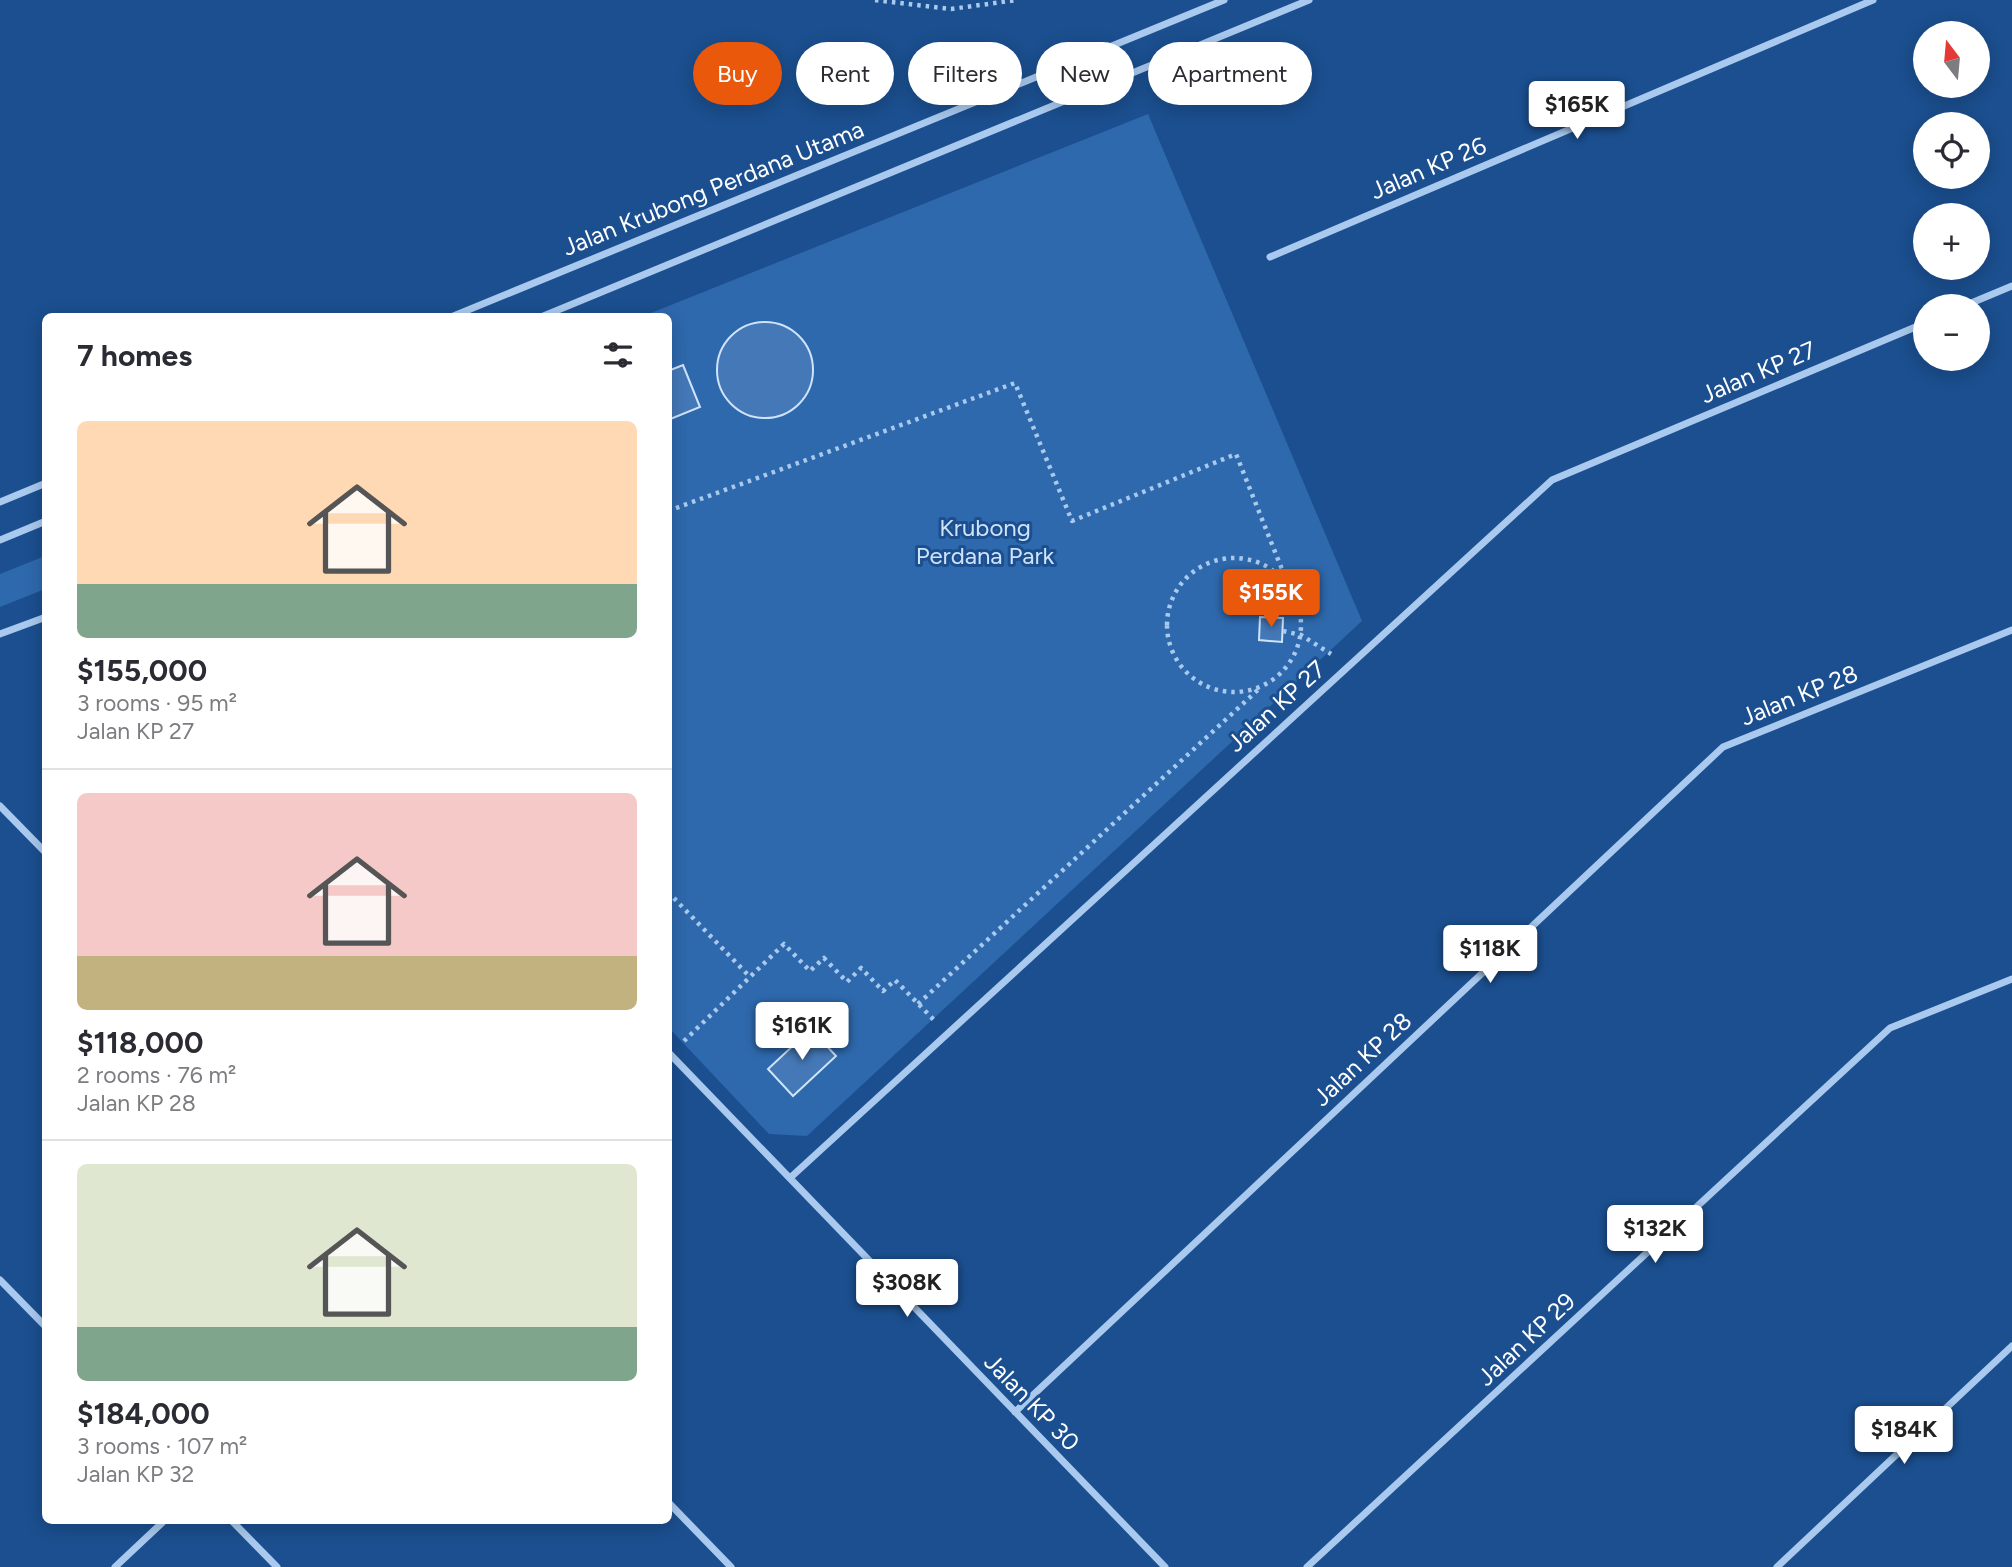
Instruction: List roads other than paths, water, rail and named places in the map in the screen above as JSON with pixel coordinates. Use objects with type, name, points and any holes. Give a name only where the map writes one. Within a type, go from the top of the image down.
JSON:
[{"type":"street","name":"Jalan Krubong Perdana Utama","points":[[461,313],[1224,0]]},
{"type":"street","points":[[551,313],[1308,0]]},
{"type":"street","name":"Jalan KP 26","points":[[1270,257],[1873,0]]},
{"type":"street","points":[[1990,295],[2012,286]]},
{"type":"street","name":"Jalan KP 27","points":[[790,1178],[1552,480],[1913,328]]},
{"type":"street","points":[[0,502],[42,485]]},
{"type":"street","points":[[0,540],[42,523]]},
{"type":"street","points":[[0,635],[42,619]]},
{"type":"street","name":"Jalan KP 28","points":[[1015,1412],[1723,747],[2012,630]]},
{"type":"street","points":[[0,806],[42,849]]},
{"type":"street","name":"Jalan KP 29","points":[[1307,1567],[1890,1028],[2012,979]]},
{"type":"street","name":"Jalan KP 30","points":[[672,1056],[1165,1567]]},
{"type":"street","points":[[0,1280],[42,1323]]},
{"type":"street","points":[[1777,1567],[2012,1346]]},
{"type":"street","points":[[672,1506],[731,1567]]},
{"type":"street","points":[[116,1567],[161,1524]]},
{"type":"street","points":[[235,1524],[277,1567]]},
{"type":"park label","name":"Krubong Perdana Park","points":[[985,541]]}]
